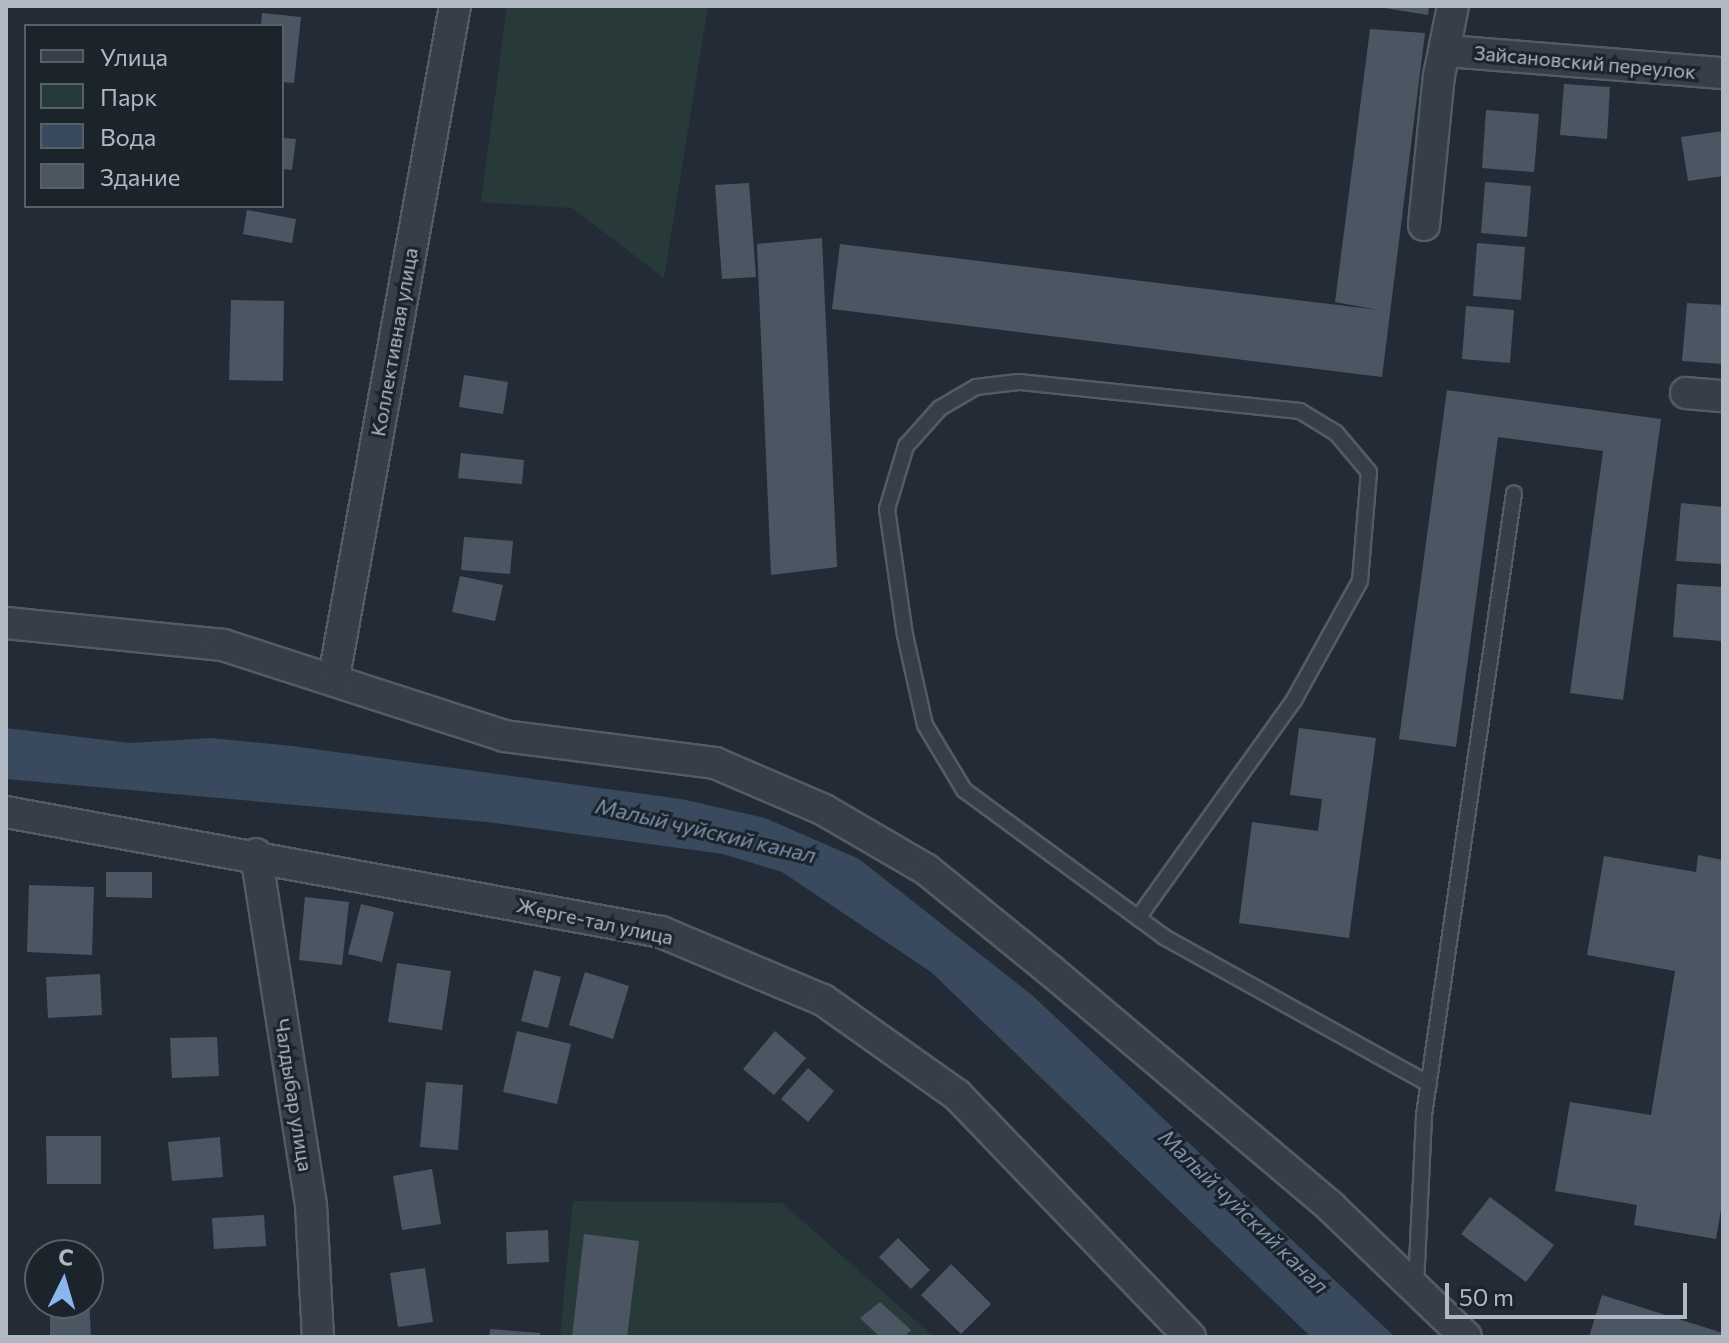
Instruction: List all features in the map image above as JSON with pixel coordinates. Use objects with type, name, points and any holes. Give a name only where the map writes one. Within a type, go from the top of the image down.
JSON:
[{"type":"street","name":"Коллективная улица","points":[[334,677],[455,6]]},
{"type":"street","points":[[1424,225],[1439,76],[1447,51],[1453,6]]},
{"type":"street","name":"Зайсановский переулок","points":[[1447,51],[1723,73]]},
{"type":"street","points":[[1686,393],[1723,396]]},
{"type":"street","points":[[6,623],[223,645],[334,677],[504,736],[715,763],[824,810],[927,870],[1050,970],[1331,1207],[1466,1337]]},
{"type":"street","name":"Жерге-тал улица","points":[[6,812],[256,854],[661,932],[823,1000],[957,1095],[1190,1337]]},
{"type":"street","name":"Чалдыбар улица","points":[[256,854],[311,1205],[318,1337]]},
{"type":"lane","points":[[1138,918],[1294,700],[1360,581],[1369,472],[1336,433],[1300,411],[1018,382],[976,387],[940,408],[906,446],[887,509],[905,635],[925,725],[964,790],[1138,918],[1429,1084]]},
{"type":"lane","points":[[1416,1290],[1429,1084],[1514,493]]},
{"type":"green space","points":[[507,6],[708,6],[664,278],[572,208],[481,202]]},
{"type":"green space","points":[[573,1201],[782,1203],[934,1337],[560,1337]]},
{"type":"water","name":"Малый чуйский канал","points":[[6,728],[130,743],[211,738],[292,746],[681,799],[765,818],[859,859],[1032,995],[1395,1337],[1311,1337],[931,972],[782,872],[723,854],[487,822],[6,779]]},
{"type":"building","points":[[1372,6],[1429,6],[1428,15]]},
{"type":"building","points":[[262,13],[301,17],[294,83],[284,82],[284,24],[261,24]]},
{"type":"building","points":[[1370,29],[1425,33],[1382,377],[832,309],[840,244],[1379,310],[1335,302]]},
{"type":"building","points":[[1564,84],[1610,87],[1607,139],[1560,135]]},
{"type":"building","points":[[1486,110],[1539,114],[1534,172],[1482,168]]},
{"type":"building","points":[[1723,131],[1723,176],[1688,181],[1681,137]]},
{"type":"building","points":[[284,138],[296,139],[292,170],[284,169]]},
{"type":"building","points":[[1485,182],[1531,186],[1527,237],[1481,233]]},
{"type":"building","points":[[749,183],[756,277],[722,279],[715,185]]},
{"type":"building","points":[[247,210],[296,219],[292,243],[243,234]]},
{"type":"building","points":[[822,238],[837,567],[771,575],[757,244]]},
{"type":"building","points":[[1477,243],[1525,247],[1521,300],[1473,296]]},
{"type":"building","points":[[231,300],[284,301],[283,381],[229,380]]},
{"type":"building","points":[[1687,303],[1723,305],[1723,364],[1682,361]]},
{"type":"building","points":[[1466,306],[1514,310],[1510,363],[1462,359]]},
{"type":"building","points":[[464,375],[508,382],[503,414],[459,407]]},
{"type":"building","points":[[1447,390],[1661,419],[1623,700],[1570,693],[1603,451],[1498,437],[1456,747],[1399,739]]},
{"type":"building","points":[[461,453],[524,460],[522,484],[458,478]]},
{"type":"building","points":[[1681,503],[1723,507],[1723,564],[1676,561]]},
{"type":"building","points":[[464,537],[513,541],[510,574],[461,570]]},
{"type":"building","points":[[460,576],[503,585],[495,621],[452,612]]},
{"type":"building","points":[[1677,584],[1723,587],[1721,641],[1673,637]]},
{"type":"building","points":[[1299,728],[1376,738],[1349,938],[1239,923],[1252,822],[1318,831],[1322,799],[1290,795]]},
{"type":"building","points":[[1698,855],[1723,860],[1723,1198],[1716,1239],[1634,1225],[1637,1205],[1555,1191],[1570,1102],[1651,1115],[1675,971],[1587,955],[1604,856],[1696,872]]},
{"type":"building","points":[[106,872],[152,872],[152,898],[106,897]]},
{"type":"building","points":[[29,885],[94,887],[92,955],[27,952]]},
{"type":"building","points":[[305,897],[349,902],[342,965],[299,960]]},
{"type":"building","points":[[361,904],[394,912],[382,962],[348,954]]},
{"type":"building","points":[[397,963],[451,971],[442,1030],[388,1022]]},
{"type":"building","points":[[534,970],[561,977],[548,1028],[521,1021]]},
{"type":"building","points":[[585,972],[629,986],[613,1039],[569,1025]]},
{"type":"building","points":[[100,974],[102,1015],[48,1018],[46,977]]},
{"type":"building","points":[[517,1031],[571,1044],[557,1104],[503,1092]]},
{"type":"building","points":[[775,1031],[806,1058],[774,1095],[743,1069]]},
{"type":"building","points":[[217,1037],[219,1076],[172,1078],[170,1038]]},
{"type":"building","points":[[808,1068],[834,1091],[808,1122],[781,1099]]},
{"type":"building","points":[[426,1082],[463,1085],[458,1150],[420,1147]]},
{"type":"building","points":[[46,1136],[101,1136],[101,1184],[47,1184]]},
{"type":"building","points":[[220,1137],[223,1177],[172,1181],[168,1142]]},
{"type":"building","points":[[432,1169],[441,1224],[402,1230],[393,1176]]},
{"type":"building","points":[[1490,1197],[1554,1245],[1526,1282],[1461,1234]]},
{"type":"building","points":[[264,1215],[266,1246],[214,1249],[212,1218]]},
{"type":"building","points":[[548,1230],[549,1262],[507,1264],[506,1232]]},
{"type":"building","points":[[584,1234],[639,1241],[627,1337],[572,1337]]},
{"type":"building","points":[[898,1238],[930,1270],[911,1289],[879,1257]]},
{"type":"building","points":[[951,1264],[991,1304],[961,1334],[921,1295]]},
{"type":"building","points":[[425,1268],[433,1322],[398,1327],[390,1273]]},
{"type":"building","points":[[1602,1295],[1723,1333],[1723,1337],[1589,1337]]},
{"type":"building","points":[[880,1302],[911,1330],[904,1337],[880,1337],[860,1318]]},
{"type":"building","points":[[50,1319],[90,1319],[91,1337],[50,1337]]},
{"type":"building","points":[[490,1329],[540,1333],[540,1337],[489,1337]]}]
